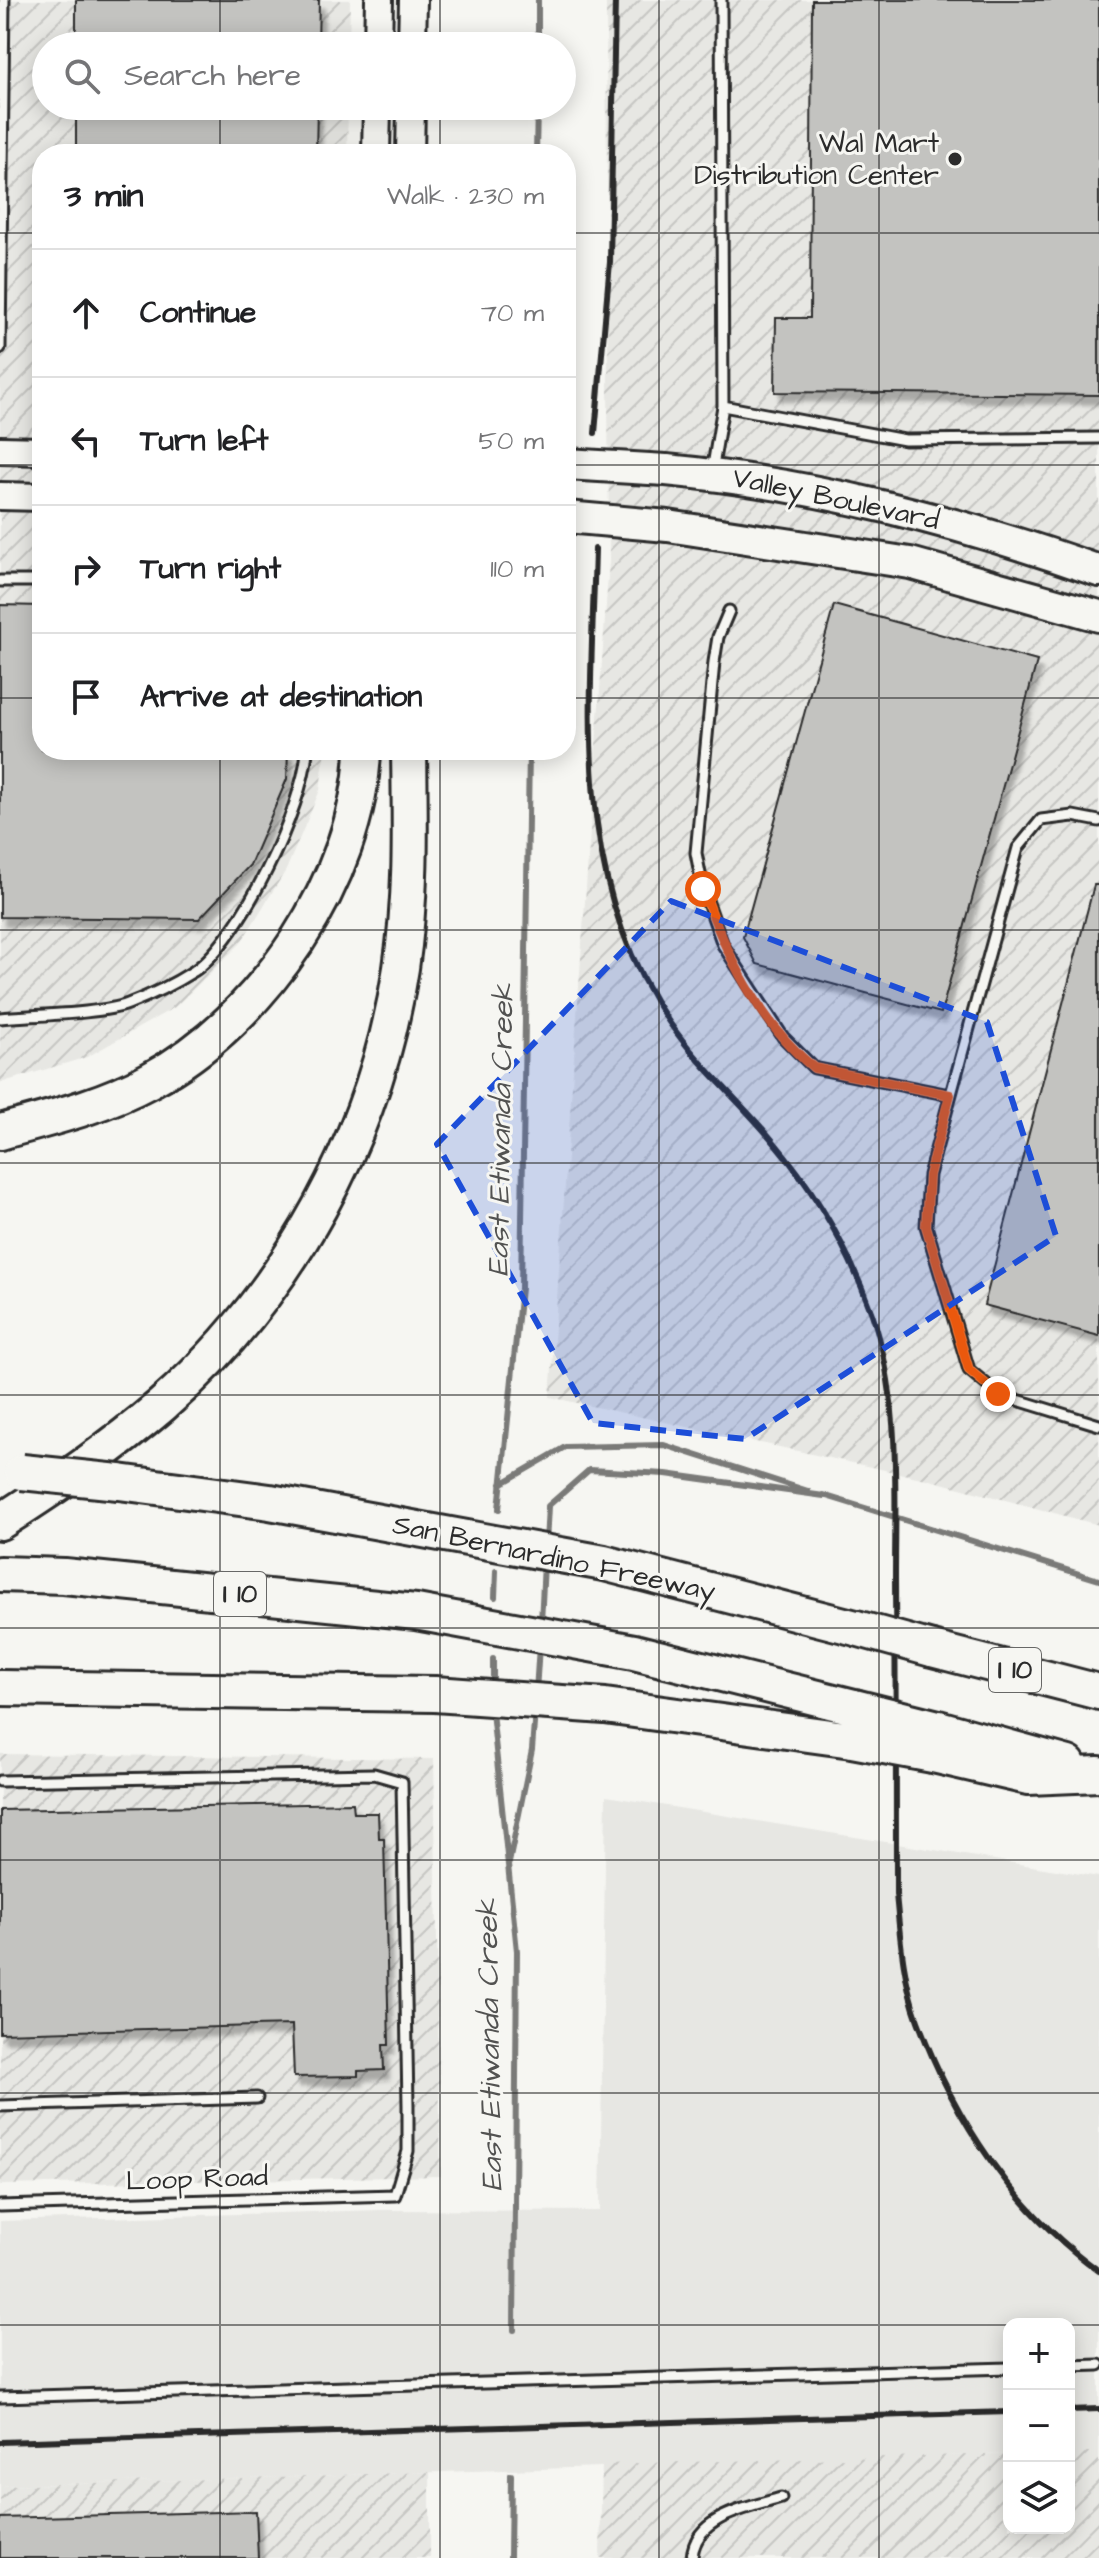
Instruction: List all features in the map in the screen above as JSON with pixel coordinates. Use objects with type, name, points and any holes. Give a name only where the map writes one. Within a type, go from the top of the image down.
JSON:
[{"type":"highway","points":[[0,1132],[96,1105],[151,1080],[208,1041],[255,995],[289,953],[333,874],[355,811],[362,760]]},
{"type":"highway","points":[[0,1522],[110,1447],[164,1403],[240,1323],[298,1245],[319,1209],[356,1128],[393,1012],[408,910],[409,760]]},
{"type":"highway","name":"San Bernardino Freeway","points":[[7,1468],[270,1502],[604,1563],[1099,1692]]},
{"type":"highway","name":"I 10","points":[[0,1574],[64,1576],[416,1612],[634,1652],[853,1723],[1099,1773]]},
{"type":"highway","points":[[0,1688],[435,1694],[853,1723]]},
{"type":"main road","name":"Valley Boulevard","points":[[576,465],[666,470],[805,488],[933,517],[1099,571]]},
{"type":"main road","name":"Valley Boulevard","points":[[576,518],[668,526],[910,563],[996,584],[1099,616]]},
{"type":"street","points":[[378,32],[379,0]]},
{"type":"street","points":[[412,32],[413,0]]},
{"type":"street","points":[[376,144],[377,120]]},
{"type":"street","points":[[410,144],[411,120]]},
{"type":"street","points":[[0,450],[32,451]]},
{"type":"street","points":[[0,496],[32,497]]},
{"type":"lane","points":[[0,348],[4,0]]},
{"type":"lane","points":[[712,475],[723,406],[721,0]]},
{"type":"lane","points":[[723,406],[905,440],[1099,438]]},
{"type":"lane","points":[[0,581],[32,581]]},
{"type":"lane","points":[[729,611],[718,637],[714,662],[696,853],[703,889],[723,945],[783,1037],[814,1068],[950,1095]]},
{"type":"lane","points":[[0,1018],[126,1005],[196,970],[225,938],[267,871],[297,798],[305,760]]},
{"type":"lane","points":[[1099,821],[1073,816],[1041,820],[1018,848],[929,1175],[926,1226],[969,1370],[998,1394],[1099,1425]]},
{"type":"lane","name":"Loop Road","points":[[0,1781],[374,1774],[402,1782],[408,2151],[395,2195],[0,2206]]},
{"type":"lane","points":[[0,2106],[257,2098]]},
{"type":"lane","points":[[1075,2366],[1099,2365]]},
{"type":"lane","points":[[0,2397],[1003,2368]]},
{"type":"lane","points":[[692,2558],[693,2548],[716,2518],[781,2498]]},
{"type":"highlighted area","points":[[671,901],[987,1022],[1056,1236],[745,1439],[593,1423],[437,1144]]},
{"type":"shaded area","points":[[0,0],[350,0],[349,32],[32,32],[32,120],[348,120],[347,144],[32,144],[32,760],[324,760],[320,790],[286,870],[240,944],[175,1007],[87,1057],[0,1083]]},
{"type":"shaded area","points":[[606,0],[1099,0],[1099,1525],[926,1479],[550,1397],[609,562]]},
{"type":"shaded area","points":[[0,1754],[434,1759],[441,2176],[0,2185]]},
{"type":"shaded area","points":[[606,1796],[1099,1877],[1099,2452],[1075,2452],[1075,2318],[1003,2318],[1003,2454],[0,2486],[0,2221],[381,2210],[600,2211]]},
{"type":"shaded area","points":[[1075,2452],[1099,2452],[1099,2558],[600,2558],[602,2464],[1003,2454],[1003,2534],[1075,2534]]},
{"type":"shaded area","points":[[430,2472],[430,2558],[0,2558],[0,2486]]},
{"type":"building","points":[[76,0],[319,0],[318,32],[76,32]]},
{"type":"building","name":"Wal Mart Distribution Center","points":[[812,0],[1099,0],[1099,395],[775,392],[776,318],[810,318]]},
{"type":"building","points":[[76,120],[317,120],[316,144],[76,144]]},
{"type":"building","points":[[0,605],[32,606],[32,760],[288,760],[287,779],[250,865],[199,919],[0,917]]},
{"type":"building","points":[[834,605],[1037,661],[941,1013],[757,964],[743,937]]},
{"type":"building","points":[[1094,885],[1099,885],[1099,1336],[984,1305]]},
{"type":"building","points":[[353,1803],[354,1813],[378,1813],[379,1838],[384,1838],[389,2045],[383,2045],[384,2070],[358,2071],[358,2076],[294,2077],[292,2025],[0,2033],[0,1810]]},
{"type":"building","points":[[256,2511],[258,2558],[0,2558],[0,2518]]},
{"type":"waterway","name":"East Etiwanda Creek","points":[[538,0],[538,32]]},
{"type":"waterway","name":"East Etiwanda Creek","points":[[536,144],[537,120]]},
{"type":"waterway","name":"East Etiwanda Creek","points":[[499,1509],[521,1288],[529,760]]},
{"type":"waterway","points":[[501,1484],[565,1447],[664,1445],[808,1491]]},
{"type":"waterway","points":[[546,1543],[548,1506],[589,1470],[666,1474],[824,1496]]},
{"type":"waterway","points":[[823,1495],[1099,1580]]},
{"type":"waterway","points":[[541,1623],[544,1563]]},
{"type":"waterway","name":"East Etiwanda Creek","points":[[495,1597],[496,1571]]},
{"type":"waterway","points":[[536,1691],[539,1646]]},
{"type":"waterway","name":"East Etiwanda Creek","points":[[493,1659],[493,1683]]},
{"type":"waterway","points":[[509,1863],[532,1750],[535,1710]]},
{"type":"waterway","name":"East Etiwanda Creek","points":[[492,1712],[517,1951],[514,2330]]},
{"type":"waterway","name":"East Etiwanda Creek","points":[[510,2558],[511,2475]]},
{"type":"railway","points":[[595,433],[610,262],[615,0]]},
{"type":"railway","points":[[595,549],[591,672],[594,793],[601,853],[616,911],[638,968],[669,1022],[773,1141],[818,1202],[853,1267],[881,1346],[892,1412],[895,1478],[896,1894],[903,1958],[913,2006],[950,2093],[990,2160],[1040,2220],[1099,2271]]},
{"type":"railway","points":[[1075,2410],[1099,2409]]},
{"type":"railway","points":[[0,2442],[1003,2412]]},
{"type":"place","name":"Wal Mart Distribution Center","points":[[955,159]]},
{"type":"route","points":[[703,889],[723,945],[740,974],[783,1037],[803,1059],[814,1068],[950,1095],[929,1175],[926,1226],[969,1370],[998,1394]]}]
